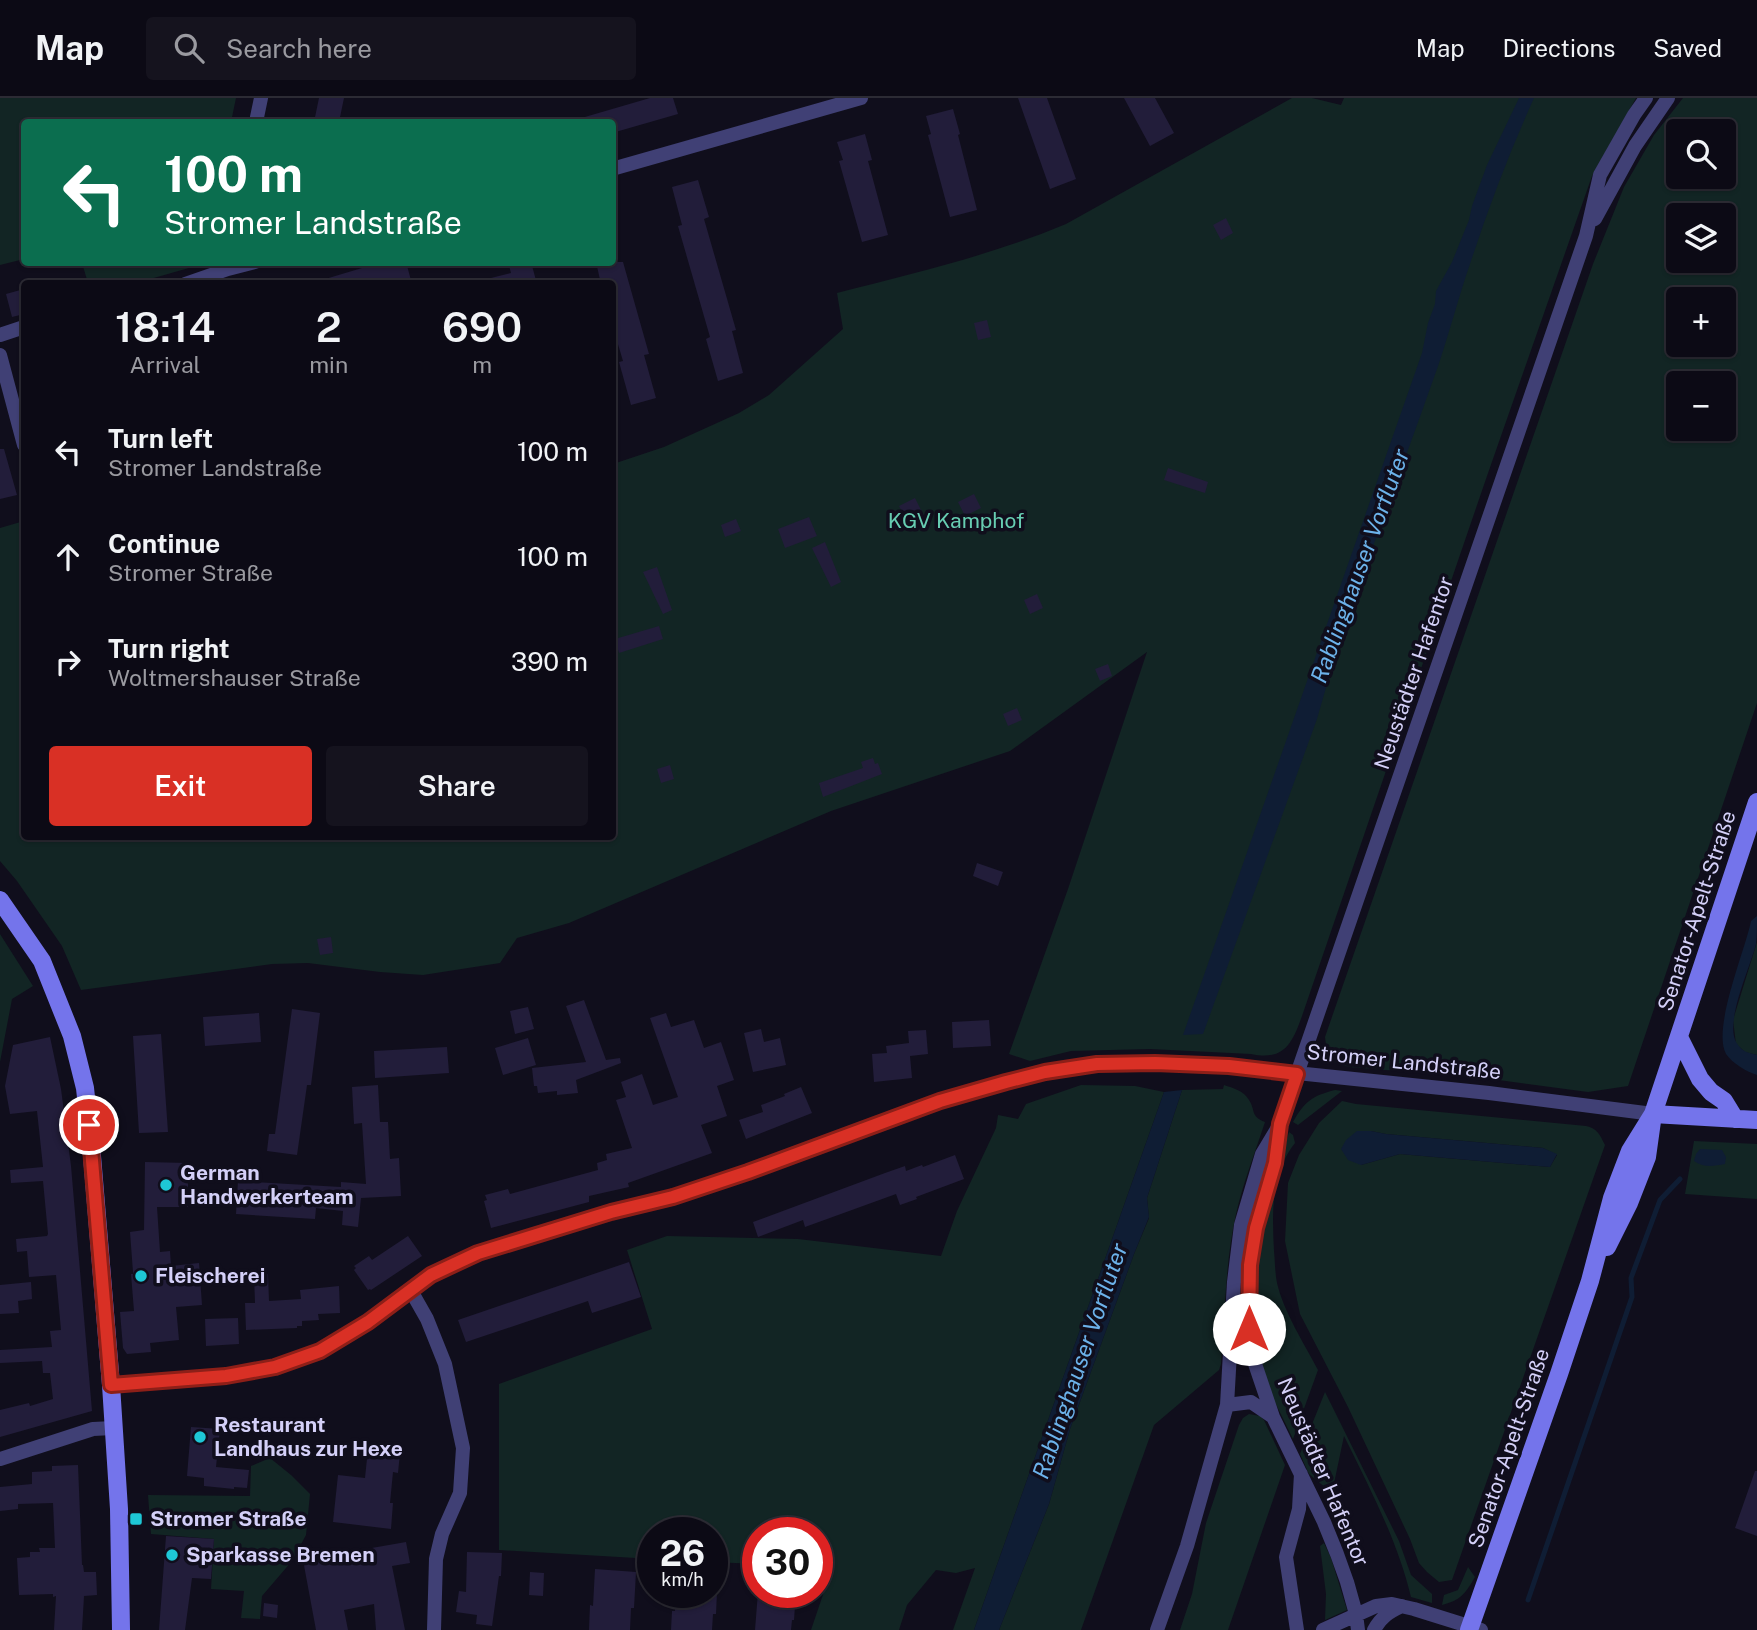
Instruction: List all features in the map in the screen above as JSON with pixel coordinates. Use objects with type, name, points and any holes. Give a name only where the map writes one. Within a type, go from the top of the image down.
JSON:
[{"type":"street","points":[[257,119],[261,98]]},
{"type":"street","points":[[616,168],[861,98]]},
{"type":"street","name":"Neustädter Hafentor","points":[[1358,1630],[1348,1582],[1324,1522],[1273,1417],[1252,1354],[1248,1292],[1256,1228],[1275,1163],[1280,1124],[1586,236],[1600,176],[1646,98]]},
{"type":"street","name":"Neustädter Hafentor","points":[[1586,236],[1635,146],[1668,98]]},
{"type":"street","points":[[194,280],[229,266]]},
{"type":"street","points":[[0,335],[21,328]]},
{"type":"street","points":[[0,355],[21,434]]},
{"type":"street","name":"Senator-Apelt-Straße","points":[[1474,1629],[1590,1281],[1612,1198],[1630,1151],[1653,1114],[1757,802]]},
{"type":"street","points":[[0,900],[41,961],[72,1036],[85,1088],[111,1385],[121,1630]]},
{"type":"street","points":[[1679,1037],[1700,1079],[1711,1092],[1724,1101],[1735,1119]]},
{"type":"street","name":"Stromer Landstraße","points":[[410,1289],[431,1275],[478,1253],[611,1212],[673,1197],[940,1101],[1045,1072],[1097,1064],[1229,1066],[1489,1093],[1653,1114],[1757,1120]]},
{"type":"street","name":"Neustädter Hafentor","points":[[1158,1629],[1187,1546],[1227,1405],[1234,1282],[1241,1225],[1262,1154],[1280,1124]]},
{"type":"street","points":[[111,1385],[226,1376],[275,1367],[320,1351],[368,1322],[410,1289],[427,1320],[445,1364],[463,1448],[460,1493],[442,1534],[436,1559],[434,1630]]},
{"type":"street","points":[[1227,1405],[1251,1402],[1273,1417]]},
{"type":"street","points":[[0,1459],[93,1429],[113,1428]]},
{"type":"street","points":[[1297,1630],[1286,1558],[1299,1509],[1301,1473]]},
{"type":"street","points":[[1324,1630],[1376,1606],[1392,1604],[1474,1629]]},
{"type":"street","points":[[1374,1630],[1379,1620],[1402,1606]]},
{"type":"green space","points":[[0,98],[236,98],[232,119],[21,119],[21,260],[0,265]]},
{"type":"green space","name":"KGV Kamphof","points":[[1292,98],[1312,98],[1341,105],[1344,98],[1636,98],[1592,176],[1302,1016],[1285,1048],[1262,1056],[1150,1049],[1071,1051],[1030,1061],[1009,1054],[1068,889],[1147,652],[1010,751],[831,811],[569,923],[517,938],[500,963],[423,975],[308,963],[272,964],[81,990],[62,946],[0,861],[0,528],[21,522],[21,840],[616,840],[616,463],[664,447],[739,413],[769,395],[843,329],[837,293],[982,254],[1066,224]]},
{"type":"green space","points":[[1683,98],[1757,98],[1757,703],[1628,1086],[1588,1092],[1484,1078],[1349,1067],[1328,1060],[1325,1037],[1593,264],[1624,187],[1666,120],[1666,189],[1736,189],[1736,119],[1667,119]]},
{"type":"green space","points":[[83,266],[196,266],[147,280],[87,280]]},
{"type":"green space","points":[[0,934],[33,986],[12,999],[0,1062]]},
{"type":"green space","points":[[1757,942],[1757,1055],[1745,1052],[1736,1044],[1733,1020]]},
{"type":"green space","points":[[1081,1085],[1135,1086],[1164,1092],[974,1630],[953,1630],[975,1568],[956,1573],[936,1570],[907,1605],[899,1630],[811,1630],[818,1608],[833,1608],[833,1517],[742,1517],[742,1563],[728,1563],[728,1517],[637,1517],[637,1558],[499,1550],[499,1384],[652,1329],[627,1250],[667,1236],[798,1239],[941,1256],[957,1211],[996,1128],[998,1115],[1018,1119],[1026,1104]]},
{"type":"green space","points":[[1224,1085],[1244,1094],[1255,1115],[1265,1122],[1242,1191],[1232,1233],[1219,1370],[1154,1425],[1081,1630],[999,1630],[1049,1504],[1070,1429],[1149,1218],[1147,1198],[1182,1090],[1223,1089]]},
{"type":"green space","points":[[1335,1090],[1342,1091],[1298,1125],[1293,1122],[1310,1100]]},
{"type":"green space","points":[[1342,1101],[1586,1126],[1596,1130],[1605,1145],[1452,1580],[1439,1582],[1419,1563],[1348,1407],[1300,1314],[1285,1241],[1288,1183],[1299,1155],[1319,1123]],"holes":[[[1371,1131],[1543,1148],[1557,1155],[1550,1167],[1400,1154],[1361,1165]]]},
{"type":"green space","points":[[1289,1132],[1295,1143],[1281,1167],[1273,1208],[1276,1275],[1284,1305],[1318,1370],[1293,1439],[1271,1394],[1254,1338],[1255,1272],[1263,1221]]},
{"type":"green space","points":[[1694,1141],[1757,1144],[1757,1199],[1685,1194]]},
{"type":"green space","points":[[1325,1392],[1399,1541],[1411,1575],[1432,1594],[1432,1603],[1411,1597],[1391,1535],[1344,1436],[1332,1493],[1309,1474],[1300,1454]]},
{"type":"green space","points":[[1249,1414],[1260,1416],[1264,1420],[1285,1465],[1228,1630],[1180,1630],[1192,1594],[1206,1523],[1239,1425]]},
{"type":"green space","points":[[270,1458],[310,1494],[306,1535],[292,1561],[262,1596],[260,1619],[241,1618],[244,1591],[211,1589],[214,1539],[151,1534],[148,1495],[250,1496],[251,1466]]},
{"type":"green space","points":[[1324,1543],[1347,1610],[1325,1620],[1326,1594],[1320,1546]]},
{"type":"green space","points":[[1468,1567],[1475,1577],[1468,1588],[1462,1596],[1442,1605],[1444,1595],[1458,1590]]},
{"type":"water","name":"Rablinghauser Vorfluter","points":[[1519,98],[1534,98],[1485,220],[1437,368],[1357,591],[1317,719],[1203,1034],[1183,1035],[1422,353],[1436,291],[1452,262],[1487,165]]},
{"type":"water","points":[[1757,916],[1756,944],[1733,1024],[1738,1045],[1744,1051],[1757,1055],[1757,1075],[1732,1061],[1726,1054],[1723,1026],[1751,921]]},
{"type":"water","name":"Rablinghauser Vorfluter","points":[[1182,1090],[1147,1198],[1149,1217],[1070,1429],[1049,1504],[999,1630],[974,1630],[1164,1092]]},
{"type":"water","points":[[1357,1131],[1543,1148],[1557,1154],[1550,1167],[1400,1154],[1361,1165],[1348,1160],[1341,1149],[1346,1140]]},
{"type":"water","points":[[1700,1149],[1722,1150],[1726,1157],[1725,1164],[1709,1166],[1697,1163],[1694,1161]]},
{"type":"building","points":[[319,98],[344,98],[340,119],[315,119]]},
{"type":"building","points":[[650,98],[673,98],[678,114],[616,132],[616,119],[578,119]]},
{"type":"building","points":[[1018,98],[1047,98],[1076,179],[1050,189]]},
{"type":"building","points":[[1124,98],[1155,98],[1174,133],[1150,146]]},
{"type":"building","points":[[953,109],[977,210],[950,217],[928,135],[931,134],[926,116]]},
{"type":"building","points":[[865,134],[872,160],[868,161],[888,235],[862,242],[839,161],[843,160],[837,142]]},
{"type":"building","points":[[698,180],[709,217],[704,219],[736,330],[732,331],[743,373],[718,381],[706,339],[710,337],[678,226],[682,225],[672,187]]},
{"type":"building","points":[[1226,218],[1233,233],[1221,240],[1213,225]]},
{"type":"building","points":[[616,262],[623,262],[649,354],[644,355],[656,398],[631,405],[619,362],[623,361],[616,337],[616,280],[600,280],[597,266],[616,266]]},
{"type":"building","points":[[369,266],[407,266],[411,280],[322,280]]},
{"type":"building","points":[[509,266],[532,266],[536,280],[487,280],[511,273]]},
{"type":"building","points":[[21,290],[21,315],[12,317],[6,294]]},
{"type":"building","points":[[987,320],[991,337],[978,340],[974,323]]},
{"type":"building","points":[[0,449],[4,449],[17,495],[0,499]]},
{"type":"building","points":[[1168,468],[1208,482],[1205,493],[1164,480]]},
{"type":"building","points":[[974,494],[981,508],[965,516],[958,502]]},
{"type":"building","points":[[915,498],[924,516],[908,523],[899,506]]},
{"type":"building","points":[[809,517],[817,536],[785,548],[778,529]]},
{"type":"building","points":[[736,519],[741,531],[725,537],[721,525]]},
{"type":"building","points":[[825,542],[841,582],[831,587],[812,548]]},
{"type":"building","points":[[657,567],[672,610],[663,614],[643,572]]},
{"type":"building","points":[[1037,594],[1043,608],[1030,614],[1024,600]]},
{"type":"building","points":[[659,626],[663,639],[619,653],[616,639]]},
{"type":"building","points":[[1108,664],[1112,676],[1100,681],[1095,669]]},
{"type":"building","points":[[1017,708],[1022,720],[1008,726],[1003,714]]},
{"type":"building","points":[[873,758],[882,774],[823,797],[819,783],[863,768],[861,762]]},
{"type":"building","points":[[670,765],[674,779],[661,783],[657,769]]},
{"type":"building","points":[[977,863],[1003,872],[998,886],[973,876]]},
{"type":"building","points":[[331,937],[333,953],[320,955],[317,939]]},
{"type":"building","points":[[584,1000],[606,1060],[620,1058],[621,1063],[576,1080],[578,1093],[538,1093],[537,1086],[534,1086],[532,1068],[586,1062],[566,1006]]},
{"type":"building","points":[[528,1007],[534,1029],[515,1034],[510,1011]]},
{"type":"building","points":[[292,1009],[320,1013],[311,1085],[307,1085],[297,1155],[267,1151],[269,1134],[275,1134]]},
{"type":"building","points":[[259,1013],[261,1042],[205,1046],[203,1017]]},
{"type":"building","points":[[666,1013],[671,1027],[694,1020],[704,1048],[721,1042],[734,1080],[717,1086],[727,1116],[701,1125],[712,1153],[628,1183],[629,1187],[589,1196],[589,1202],[491,1228],[485,1195],[508,1189],[510,1194],[598,1170],[597,1163],[607,1160],[606,1154],[632,1148],[616,1100],[626,1097],[621,1082],[642,1074],[653,1105],[678,1097],[650,1018]]},
{"type":"building","points":[[989,1020],[991,1046],[953,1048],[952,1022]]},
{"type":"building","points":[[761,1029],[764,1042],[780,1038],[786,1065],[753,1072],[744,1033]]},
{"type":"building","points":[[926,1030],[928,1054],[910,1056],[912,1078],[874,1082],[872,1054],[887,1053],[886,1046],[909,1043],[908,1031]]},
{"type":"building","points":[[161,1034],[168,1132],[139,1133],[133,1036]]},
{"type":"building","points":[[50,1037],[61,1089],[71,1166],[92,1411],[0,1437],[0,1410],[29,1403],[30,1406],[53,1399],[50,1373],[43,1373],[42,1361],[0,1363],[0,1350],[52,1347],[50,1331],[61,1330],[56,1275],[29,1277],[27,1251],[17,1252],[16,1239],[48,1234],[43,1181],[11,1183],[10,1170],[43,1167],[37,1111],[10,1114],[5,1086],[13,1045]]},
{"type":"building","points":[[528,1038],[536,1065],[503,1075],[495,1048]]},
{"type":"building","points":[[447,1047],[449,1073],[375,1078],[374,1051]]},
{"type":"building","points":[[378,1085],[380,1122],[388,1122],[390,1159],[399,1158],[401,1196],[361,1198],[358,1227],[342,1225],[343,1211],[316,1208],[315,1219],[236,1214],[238,1181],[341,1187],[341,1182],[366,1184],[362,1123],[354,1124],[352,1087]]},
{"type":"building","points":[[801,1087],[812,1113],[746,1139],[739,1120],[763,1112],[761,1105]]},
{"type":"building","points":[[955,1155],[964,1179],[916,1197],[917,1199],[900,1205],[896,1194],[805,1227],[803,1220],[758,1237],[753,1222],[905,1166],[906,1171]]},
{"type":"building","points":[[145,1162],[188,1163],[188,1207],[157,1207],[160,1252],[170,1251],[171,1266],[199,1263],[202,1305],[176,1307],[179,1340],[150,1343],[151,1352],[127,1354],[123,1348],[120,1312],[134,1311],[130,1232],[144,1230]]},
{"type":"building","points":[[408,1236],[422,1256],[368,1290],[354,1266],[369,1256],[372,1260]]},
{"type":"building","points":[[629,1262],[641,1297],[592,1313],[588,1301],[466,1342],[458,1320]]},
{"type":"building","points":[[268,1274],[269,1301],[301,1299],[300,1290],[339,1286],[340,1313],[318,1314],[319,1320],[302,1321],[302,1326],[297,1328],[246,1330],[245,1303],[255,1303],[254,1275]]},
{"type":"building","points":[[31,1282],[32,1299],[18,1301],[19,1313],[0,1314],[0,1285]]},
{"type":"building","points":[[238,1318],[239,1344],[206,1346],[205,1319]]},
{"type":"building","points":[[191,1427],[220,1429],[216,1467],[249,1470],[247,1488],[204,1486],[204,1478],[187,1476]]},
{"type":"building","points":[[368,1449],[400,1453],[398,1473],[393,1472],[391,1529],[333,1522],[338,1475],[365,1478]]},
{"type":"building","points":[[78,1465],[82,1565],[84,1572],[96,1572],[97,1595],[84,1596],[82,1630],[54,1630],[56,1596],[19,1595],[17,1558],[30,1557],[30,1552],[40,1552],[39,1548],[55,1548],[53,1503],[18,1504],[18,1509],[0,1511],[0,1487],[32,1484],[32,1472],[52,1471],[52,1466]]},
{"type":"building","points":[[1757,1471],[1757,1536],[1735,1528]]},
{"type":"building","points":[[166,1536],[214,1539],[211,1579],[192,1578],[185,1630],[159,1630]]},
{"type":"building","points":[[406,1542],[410,1563],[392,1566],[405,1630],[376,1630],[374,1604],[344,1610],[348,1630],[316,1630],[303,1560]]},
{"type":"building","points":[[467,1552],[502,1553],[501,1576],[492,1626],[476,1624],[477,1615],[456,1612],[459,1591],[466,1592]]},
{"type":"building","points":[[595,1569],[636,1572],[630,1630],[589,1630]]},
{"type":"building","points":[[530,1572],[544,1573],[543,1596],[529,1595]]},
{"type":"building","points":[[264,1603],[278,1605],[277,1618],[263,1616]]},
{"type":"building","points":[[675,1608],[716,1608],[712,1630],[671,1630],[672,1611]]},
{"type":"building","points":[[757,1608],[795,1608],[791,1630],[755,1630]]},
{"type":"waterway","points":[[1528,1600],[1632,1297],[1631,1278],[1660,1200],[1680,1179]]},
{"type":"place","name":"German Handwerkerteam","points":[[166,1185]]},
{"type":"place","name":"Fleischerei","points":[[141,1276]]},
{"type":"place","name":"Restaurant Landhaus zur Hexe","points":[[200,1437]]},
{"type":"place","name":"Stromer Straße","points":[[136,1519]]},
{"type":"place","name":"Sparkasse Bremen","points":[[172,1555]]},
{"type":"route","points":[[89,1125],[111,1385],[226,1376],[275,1367],[320,1351],[368,1322],[431,1275],[478,1253],[611,1212],[673,1197],[940,1101],[1006,1082],[1045,1072],[1097,1064],[1229,1066],[1297,1074],[1280,1124],[1275,1163],[1256,1228],[1248,1292],[1249,1329]]}]
